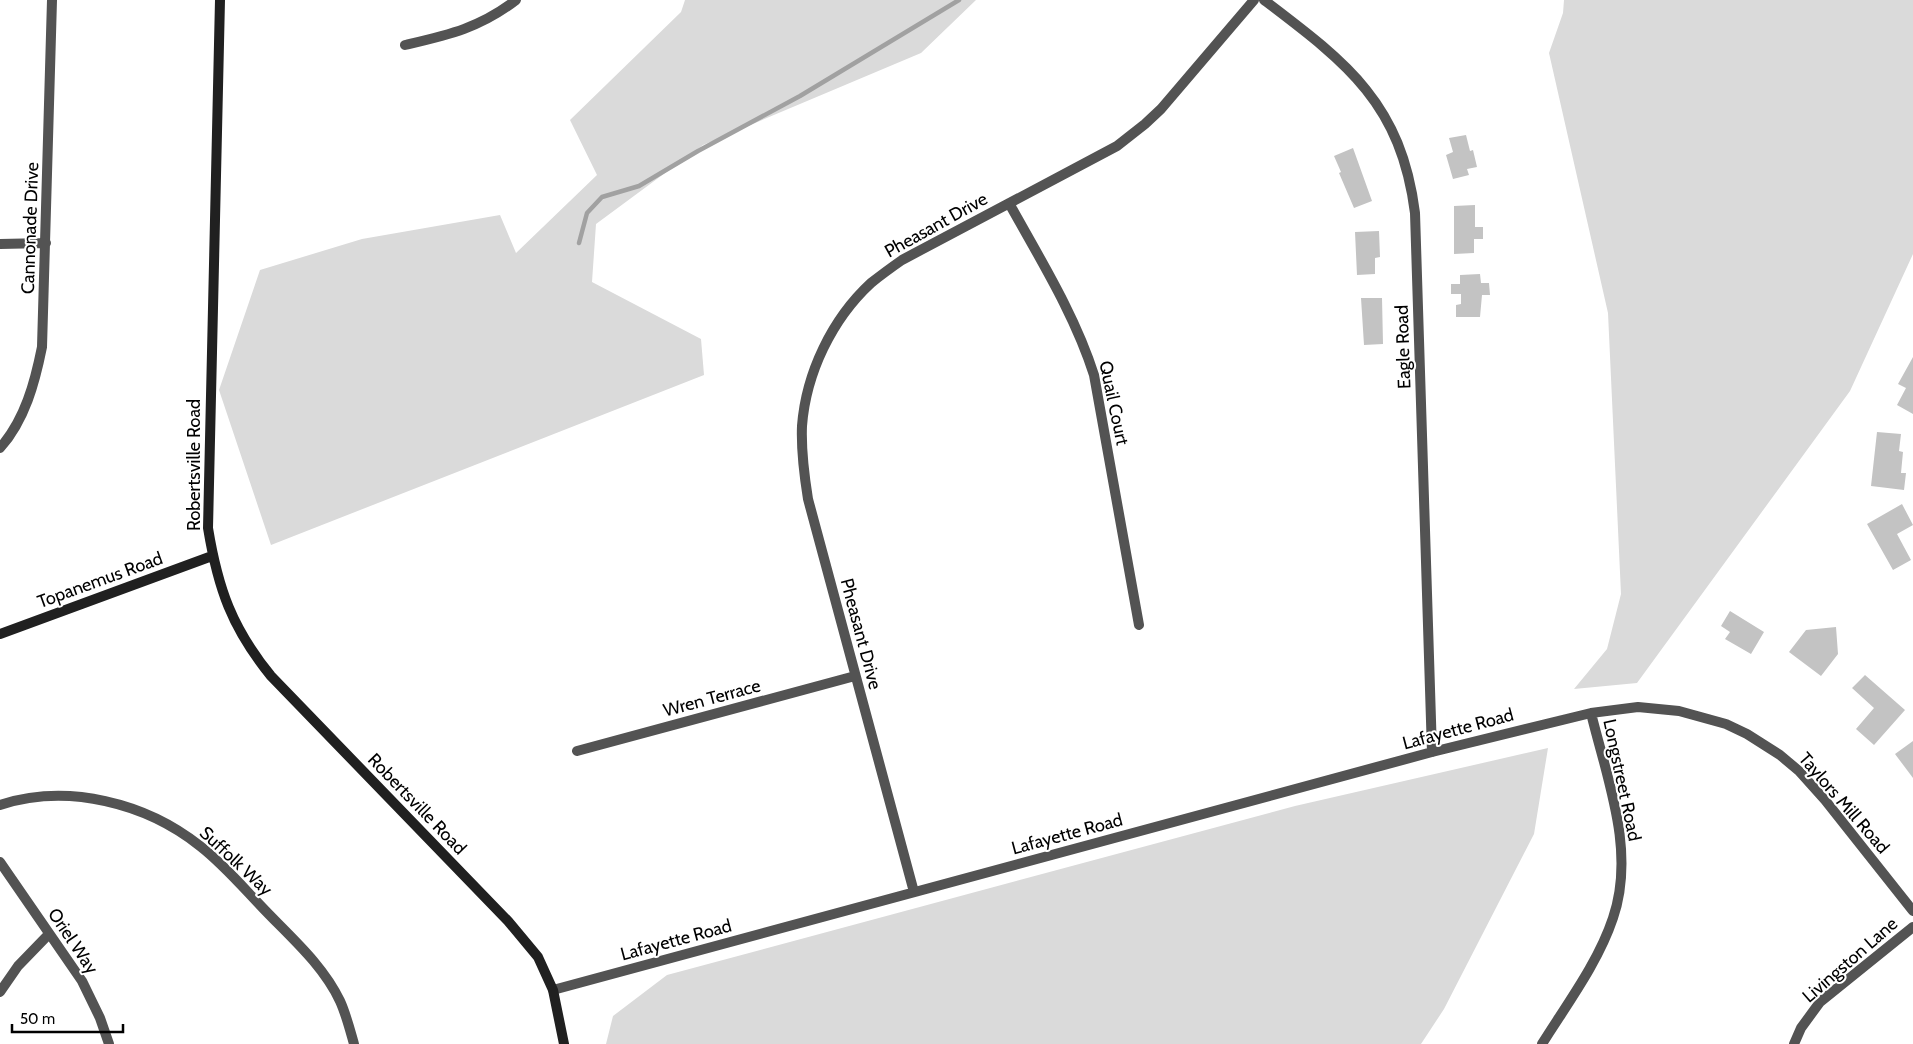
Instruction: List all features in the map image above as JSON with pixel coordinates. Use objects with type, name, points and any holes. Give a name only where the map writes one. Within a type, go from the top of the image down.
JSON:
[{"type":"street","name":"Cannonade Drive","points":[[0,448],[12,432],[24,410],[36,379],[42,347],[52,0]]},
{"type":"street","name":"Robertsville Road","points":[[220,0],[208,518],[212,556],[222,593],[233,619],[256,658],[271,676],[508,921],[538,957],[553,990],[564,1044]]},
{"type":"street","points":[[405,45],[451,35],[472,27],[488,19],[516,0]]},
{"type":"street","name":"Pheasant Drive","points":[[914,892],[808,498],[803,469],[802,424],[816,366],[829,337],[848,309],[872,283],[902,260],[1117,146],[1140,129],[1161,109],[1254,0]]},
{"type":"street","name":"Eagle Road","points":[[1264,0],[1352,73],[1367,89],[1384,113],[1394,133],[1404,156],[1412,187],[1415,213],[1432,752]]},
{"type":"street","name":"Quail Court","points":[[1009,204],[1075,326],[1094,375],[1138,625]]},
{"type":"street","points":[[0,244],[46,243]]},
{"type":"street","name":"Topanemus Road","points":[[0,634],[212,556]]},
{"type":"street","name":"Wren Terrace","points":[[577,751],[855,676]]},
{"type":"street","name":"Taylors Mill Road","points":[[1591,713],[1638,707],[1664,709],[1701,716],[1747,734],[1780,755],[1799,771],[1825,800],[1913,911]]},
{"type":"street","name":"Lafayette Road","points":[[553,990],[1432,752],[1591,713]]},
{"type":"street","name":"Longstreet Road","points":[[1542,1044],[1606,936],[1618,902],[1621,882],[1621,843],[1618,823],[1591,713]]},
{"type":"street","name":"Suffolk Way","points":[[0,806],[25,799],[46,797],[100,800],[156,818],[178,830],[220,864],[317,964],[340,1001],[354,1044]]},
{"type":"street","name":"Oriel Way","points":[[0,862],[91,998],[109,1044]]},
{"type":"street","name":"Livingston Lane","points":[[1794,1044],[1801,1028],[1820,1002],[1913,927]]},
{"type":"street","points":[[0,992],[18,966],[49,934]]},
{"type":"shaded area","points":[[685,0],[976,0],[921,53],[703,145],[596,224],[592,282],[701,339],[704,375],[271,545],[219,390],[260,270],[362,239],[500,215],[516,253],[597,175],[570,120],[681,12]]},
{"type":"shaded area","points":[[1564,0],[1913,0],[1913,254],[1850,391],[1637,683],[1574,689],[1607,649],[1621,594],[1608,313],[1549,53],[1563,13]]},
{"type":"shaded area","points":[[1548,748],[1534,834],[1444,1009],[1421,1044],[606,1044],[613,1016],[667,975],[1295,806]]},
{"type":"building","points":[[1466,135],[1470,151],[1473,150],[1477,167],[1467,169],[1469,175],[1453,179],[1446,155],[1453,152],[1449,138]]},
{"type":"building","points":[[1353,148],[1372,201],[1354,208],[1334,156]]},
{"type":"building","points":[[1475,205],[1475,227],[1483,227],[1483,239],[1474,239],[1474,253],[1454,254],[1454,206]]},
{"type":"building","points":[[1379,231],[1380,257],[1375,258],[1375,274],[1357,275],[1355,232]]},
{"type":"building","points":[[1480,274],[1481,283],[1489,283],[1490,295],[1482,295],[1480,317],[1456,317],[1456,305],[1461,304],[1461,294],[1451,294],[1451,284],[1460,284],[1460,275]]},
{"type":"building","points":[[1361,298],[1382,298],[1383,344],[1364,345]]},
{"type":"building","points":[[1913,357],[1913,414],[1897,405],[1906,388],[1898,384]]},
{"type":"building","points":[[1877,432],[1901,434],[1899,451],[1903,452],[1901,473],[1906,473],[1904,490],[1871,486]]},
{"type":"building","points":[[1902,504],[1913,525],[1897,534],[1911,560],[1893,570],[1867,524]]},
{"type":"building","points":[[1730,611],[1764,632],[1751,654],[1725,639],[1730,632],[1721,626]]},
{"type":"building","points":[[1836,627],[1838,654],[1821,676],[1789,652],[1806,630]]},
{"type":"building","points":[[1865,675],[1905,710],[1874,745],[1856,729],[1874,708],[1852,688]]},
{"type":"building","points":[[1913,741],[1913,778],[1895,754]]},
{"type":"waterway","points":[[579,243],[587,213],[602,197],[639,186],[698,151],[800,96],[959,0]]}]
